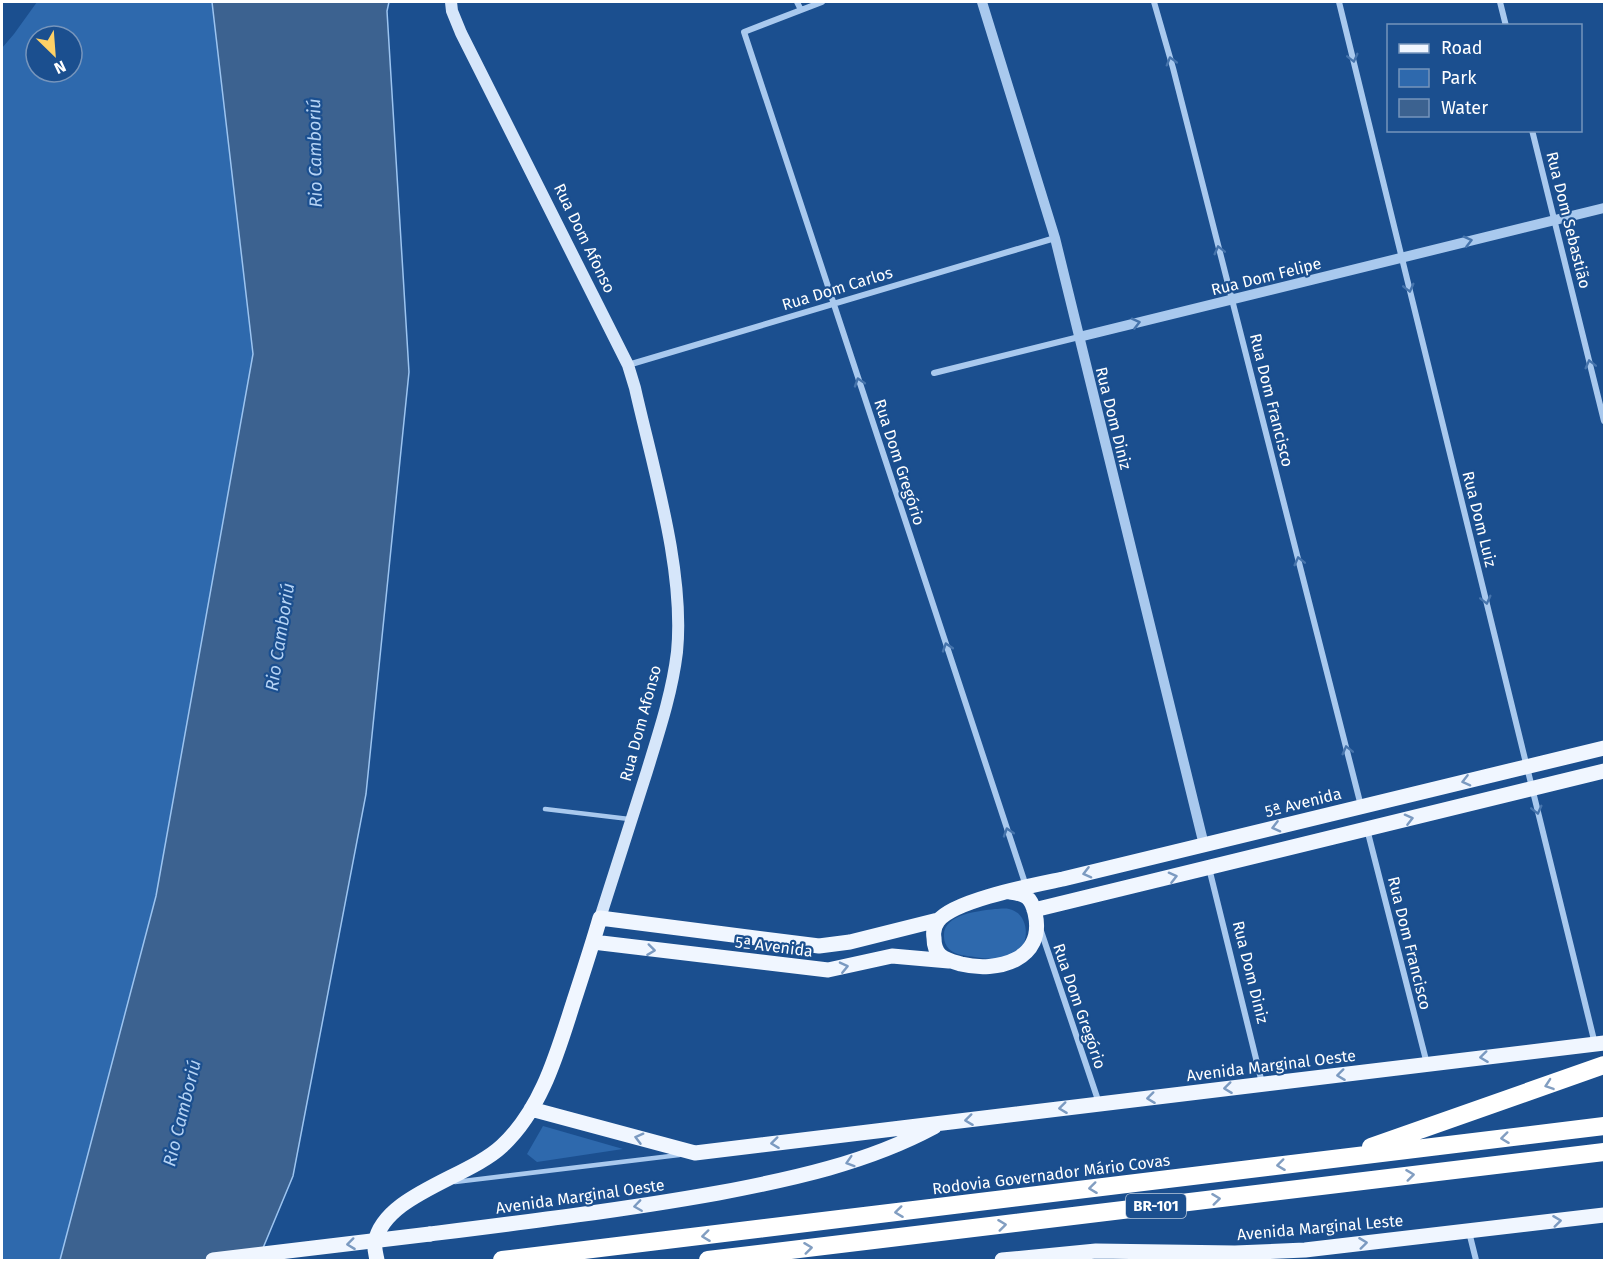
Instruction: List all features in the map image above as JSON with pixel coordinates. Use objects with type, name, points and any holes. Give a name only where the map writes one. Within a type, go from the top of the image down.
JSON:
[{"type":"highway","points":[[1339,1158],[1605,1065]]},
{"type":"highway","name":"Rodovia Governador Mário Covas","points":[[502,1260],[1605,1126]]},
{"type":"highway","name":"BR-101","points":[[708,1260],[1605,1152]]},
{"type":"main road","name":"Rua Dom Afonso","points":[[377,1260],[375,1244],[380,1228],[389,1215],[400,1205],[482,1162],[517,1130],[531,1109],[550,1070],[632,820],[661,726],[677,652],[677,602],[669,539],[628,365],[461,33],[452,11],[451,2]]},
{"type":"main road","name":"5ª Avenida","points":[[1032,904],[1204,845],[1605,748]]},
{"type":"main road","name":"5ª Avenida","points":[[600,918],[819,946],[850,942],[938,920],[966,904],[1010,892],[1032,904],[1209,868],[1605,771]]},
{"type":"main road","points":[[938,920],[933,929],[936,949],[940,956],[970,966],[1006,965],[1019,958],[1031,946],[1035,936],[1032,904]]},
{"type":"main road","name":"5ª Avenida","points":[[593,942],[828,970],[892,956],[951,961]]},
{"type":"main road","name":"Avenida Marginal Oeste","points":[[531,1109],[695,1153],[1600,1043]]},
{"type":"main road","name":"Avenida Marginal Oeste","points":[[213,1260],[670,1202],[765,1184],[849,1163],[905,1143],[942,1123]]},
{"type":"main road","name":"Avenida Marginal Leste","points":[[1002,1260],[1096,1251],[1306,1255],[1468,1231],[1605,1215]]},
{"type":"street","points":[[797,2],[801,10],[822,2]]},
{"type":"street","name":"Rua Dom Diniz","points":[[982,2],[1055,238],[1204,845]]},
{"type":"street","name":"Rua Dom Francisco","points":[[1154,2],[1173,68],[1361,807]]},
{"type":"street","name":"Rua Dom Luiz","points":[[1339,2],[1532,789],[1600,1043]]},
{"type":"street","points":[[1500,2],[1506,24]]},
{"type":"street","name":"Rua Dom Gregório","points":[[801,10],[744,32],[1099,1104]]},
{"type":"street","name":"Rua Dom Sebastião","points":[[1533,132],[1605,421]]},
{"type":"street","name":"Rua Dom Felipe","points":[[934,373],[1605,208]]},
{"type":"street","name":"Rua Dom Carlos","points":[[628,365],[1055,238]]},
{"type":"street","name":"Rua Dom Francisco","points":[[1367,829],[1427,1064]]},
{"type":"street","name":"Rua Dom Diniz","points":[[1209,868],[1263,1084]]},
{"type":"street","points":[[1468,1231],[1476,1260]]},
{"type":"lane","points":[[545,809],[632,820]]},
{"type":"lane","points":[[441,1184],[695,1153]]},
{"type":"green space","points":[[37,2],[212,2],[253,354],[156,896],[60,1260],[2,1260],[2,48]]},
{"type":"green space","points":[[995,909],[1016,912],[1024,922],[1026,936],[1021,949],[1016,954],[1001,959],[985,958],[965,956],[948,948],[944,937],[949,923],[963,915]]},
{"type":"green space","points":[[543,1126],[623,1149],[537,1162],[527,1154]]},
{"type":"water","name":"Rio Camboriú","points":[[212,2],[389,2],[387,11],[409,372],[366,794],[293,1176],[258,1260],[60,1260],[156,896],[253,354]]}]
